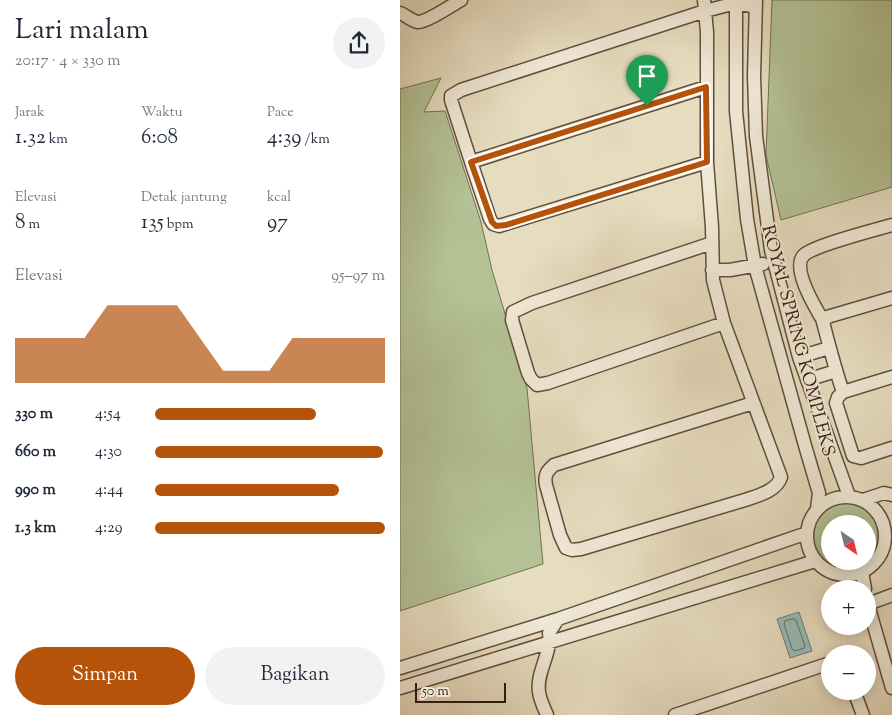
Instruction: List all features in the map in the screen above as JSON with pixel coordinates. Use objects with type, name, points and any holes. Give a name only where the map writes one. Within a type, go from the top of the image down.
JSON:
[{"type":"street","points":[[400,13],[407,15],[413,20],[423,21],[462,0]]},
{"type":"street","points":[[707,162],[499,226],[490,219],[451,96],[454,93],[705,6],[736,2],[755,4]]},
{"type":"street","name":"ROYAL SPRING KOMPLEKS","points":[[736,2],[736,111],[747,219],[755,266],[819,493],[817,510]]},
{"type":"street","name":"ROYAL SPRING KOMPLEKS","points":[[755,4],[754,76],[756,136],[761,185],[773,263],[799,357],[849,496]]},
{"type":"street","points":[[705,6],[707,162],[712,227],[712,270],[724,323],[781,478],[777,485],[751,498],[581,549],[572,550],[566,548],[560,535],[545,478],[548,470],[554,465],[753,403]]},
{"type":"street","points":[[471,162],[706,87]]},
{"type":"street","points":[[843,392],[829,348],[824,321],[802,278],[800,261],[804,256],[817,249],[892,225]]},
{"type":"street","points":[[712,243],[584,284],[532,303],[513,312],[512,320],[528,373],[537,384],[548,383],[724,323]]},
{"type":"street","points":[[712,270],[730,270],[773,263]]},
{"type":"street","points":[[824,321],[827,317],[892,298]]},
{"type":"street","points":[[799,357],[829,348]]},
{"type":"street","points":[[807,380],[836,371]]},
{"type":"street","points":[[892,377],[843,392],[838,397],[836,403],[853,456],[861,458],[892,448]]},
{"type":"street","points":[[863,500],[884,492],[892,495]]},
{"type":"street","points":[[849,496],[870,504],[880,515],[885,529],[885,544],[879,558],[862,572],[848,575],[833,573],[821,566],[809,548],[807,534],[808,525],[817,510],[832,500],[849,496]]},
{"type":"street","points":[[400,668],[558,619],[807,534]]},
{"type":"street","points":[[400,688],[816,561]]},
{"type":"street","points":[[862,572],[863,580]]},
{"type":"street","points":[[876,601],[892,595]]},
{"type":"street","points":[[547,715],[539,692],[540,678],[551,642],[549,633],[558,619]]},
{"type":"street","points":[[876,632],[892,688]]},
{"type":"street","points":[[676,715],[821,667]]},
{"type":"street","points":[[857,700],[863,715]]},
{"type":"green space","points":[[772,0],[892,0],[892,187],[781,220],[766,155]]},
{"type":"green space","points":[[441,78],[424,112],[445,111],[481,222],[492,270],[527,388],[543,564],[400,611],[400,89]]},
{"type":"green space","points":[[850,500],[872,509],[875,515],[821,515],[821,560],[813,549],[811,529],[821,511],[834,502]]},
{"type":"green space","points":[[876,516],[883,529],[880,553],[876,557]]},
{"type":"green space","points":[[837,570],[859,570],[844,573]]},
{"type":"water","points":[[799,612],[812,651],[790,658],[777,619]]},
{"type":"route","points":[[706,87],[707,162],[506,225],[496,226],[492,222],[471,162],[647,106],[706,87]]}]
